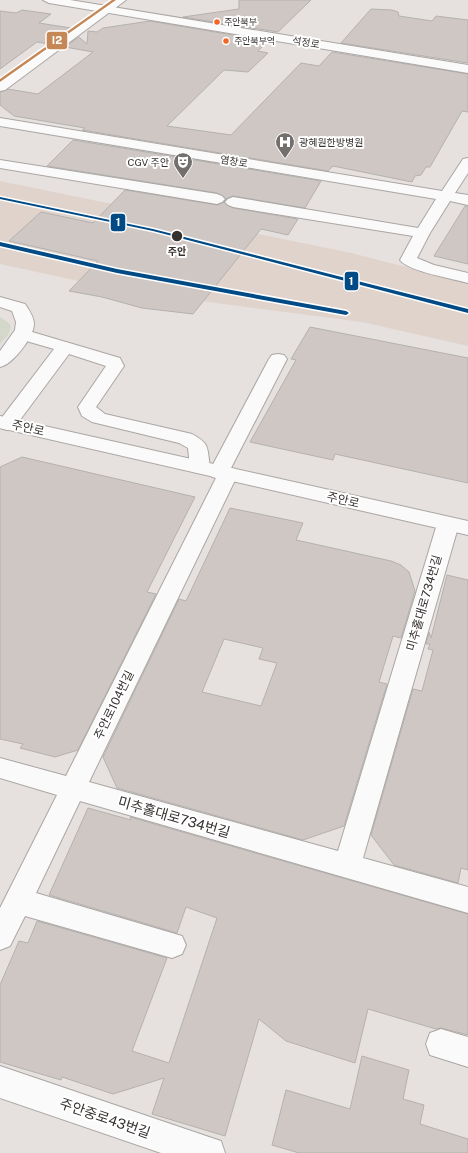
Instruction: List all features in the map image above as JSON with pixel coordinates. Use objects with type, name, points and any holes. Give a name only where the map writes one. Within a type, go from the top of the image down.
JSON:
[{"type":"main road","name":"석정로","points":[[49,0],[468,69]]},
{"type":"main road","points":[[0,87],[120,0]]},
{"type":"main road","name":"염창로","points":[[0,122],[468,200]]},
{"type":"main road","points":[[468,162],[422,233],[408,260],[428,268],[468,278]]},
{"type":"main road","points":[[0,164],[216,200]]},
{"type":"main road","points":[[233,202],[422,233]]},
{"type":"main road","points":[[0,302],[19,308],[24,317],[26,327],[0,362]]},
{"type":"main road","points":[[22,334],[114,362],[114,366],[90,400],[87,407],[90,412],[99,418],[185,438],[197,445],[216,471],[278,359]]},
{"type":"main road","points":[[4,423],[65,347]]},
{"type":"main road","name":"주안로","points":[[4,423],[458,526]]},
{"type":"main road","name":"주안로104번길","points":[[0,937],[73,788],[216,471]]},
{"type":"main road","name":"미추홀대로734번길","points":[[347,866],[458,526]]},
{"type":"main road","name":"미추홀대로734번길","points":[[0,768],[468,900]]},
{"type":"main road","points":[[18,901],[172,945]]},
{"type":"main road","name":"주안중로43번길","points":[[0,1082],[209,1153]]},
{"type":"shaded area","points":[[0,181],[351,253],[468,283],[468,346],[362,322],[124,291],[0,264]]},
{"type":"shaded area","points":[[0,317],[9,323],[11,327],[8,335],[0,344]]},
{"type":"building","points":[[239,0],[311,0],[278,32],[183,17],[239,9]]},
{"type":"building","points":[[371,9],[392,10],[398,12],[399,16],[432,21],[436,16],[468,20],[468,63],[341,43]]},
{"type":"building","points":[[22,10],[51,14],[39,23],[71,28],[49,44],[37,42],[0,69],[0,11],[16,13]]},
{"type":"building","points":[[150,21],[268,41],[258,51],[268,53],[248,72],[224,70],[167,126],[231,135],[301,63],[319,66],[332,52],[468,74],[468,112],[462,111],[430,167],[426,167],[421,175],[415,176],[412,182],[333,166],[328,171],[82,130],[85,128],[14,116],[0,105],[0,92],[8,89],[38,94],[93,52],[65,47],[79,37],[87,44],[88,31],[97,32],[103,28]]},
{"type":"building","points":[[73,140],[321,181],[305,208],[233,196],[226,199],[217,193],[47,166]]},
{"type":"building","points":[[125,190],[217,205],[224,202],[233,208],[298,219],[288,235],[261,229],[193,314],[142,308],[102,297],[69,291],[98,261],[9,241],[41,212],[93,223]]},
{"type":"building","points":[[465,206],[468,206],[468,264],[434,256]]},
{"type":"building","points":[[310,327],[468,358],[468,483],[335,454],[333,460],[250,442],[296,360],[291,359]]},
{"type":"building","points":[[22,457],[195,497],[147,592],[156,594],[78,750],[55,757],[20,748],[23,744],[0,739],[0,467]]},
{"type":"building","points":[[230,508],[303,523],[296,540],[391,561],[401,565],[409,572],[415,591],[401,638],[393,636],[379,682],[387,684],[344,826],[303,840],[117,788],[103,757],[179,599],[186,601]],"holes":[[[224,639],[263,648],[259,659],[277,663],[261,706],[202,692]]]},
{"type":"building","points":[[447,575],[468,580],[468,870],[461,868],[458,883],[394,865],[371,835],[413,689],[422,691],[433,650],[428,649],[430,644],[426,644],[429,632],[431,638]]},
{"type":"building","points":[[88,808],[131,820],[130,817],[468,914],[468,1035],[441,1028],[436,1029],[368,1009],[355,1063],[286,1041],[259,1019],[225,1136],[152,1114],[164,1078],[113,1094],[62,1077],[61,1080],[0,1062],[0,985],[19,941],[28,943],[37,921],[167,958],[132,1051],[169,1063],[217,918],[186,907],[177,933],[49,895]]},
{"type":"building","points":[[362,1056],[409,1070],[403,1099],[424,1105],[420,1124],[468,1139],[468,1153],[299,1153],[272,1145],[286,1090],[350,1109]]},
{"type":"transit line","name":"I2","points":[[0,81],[114,0]]},
{"type":"transit line","name":"1","points":[[0,198],[153,230],[468,311]]},
{"type":"transit line","name":"1","points":[[0,244],[117,271],[346,313]]},
{"type":"place","name":"주안북부","points":[[217,22]]},
{"type":"place","name":"주안북부역","points":[[226,41]]},
{"type":"place","name":"광혜원한방병원","points":[[285,159]]},
{"type":"place","name":"CGV 주안","points":[[183,179]]},
{"type":"place","name":"주안","points":[[177,236]]}]
